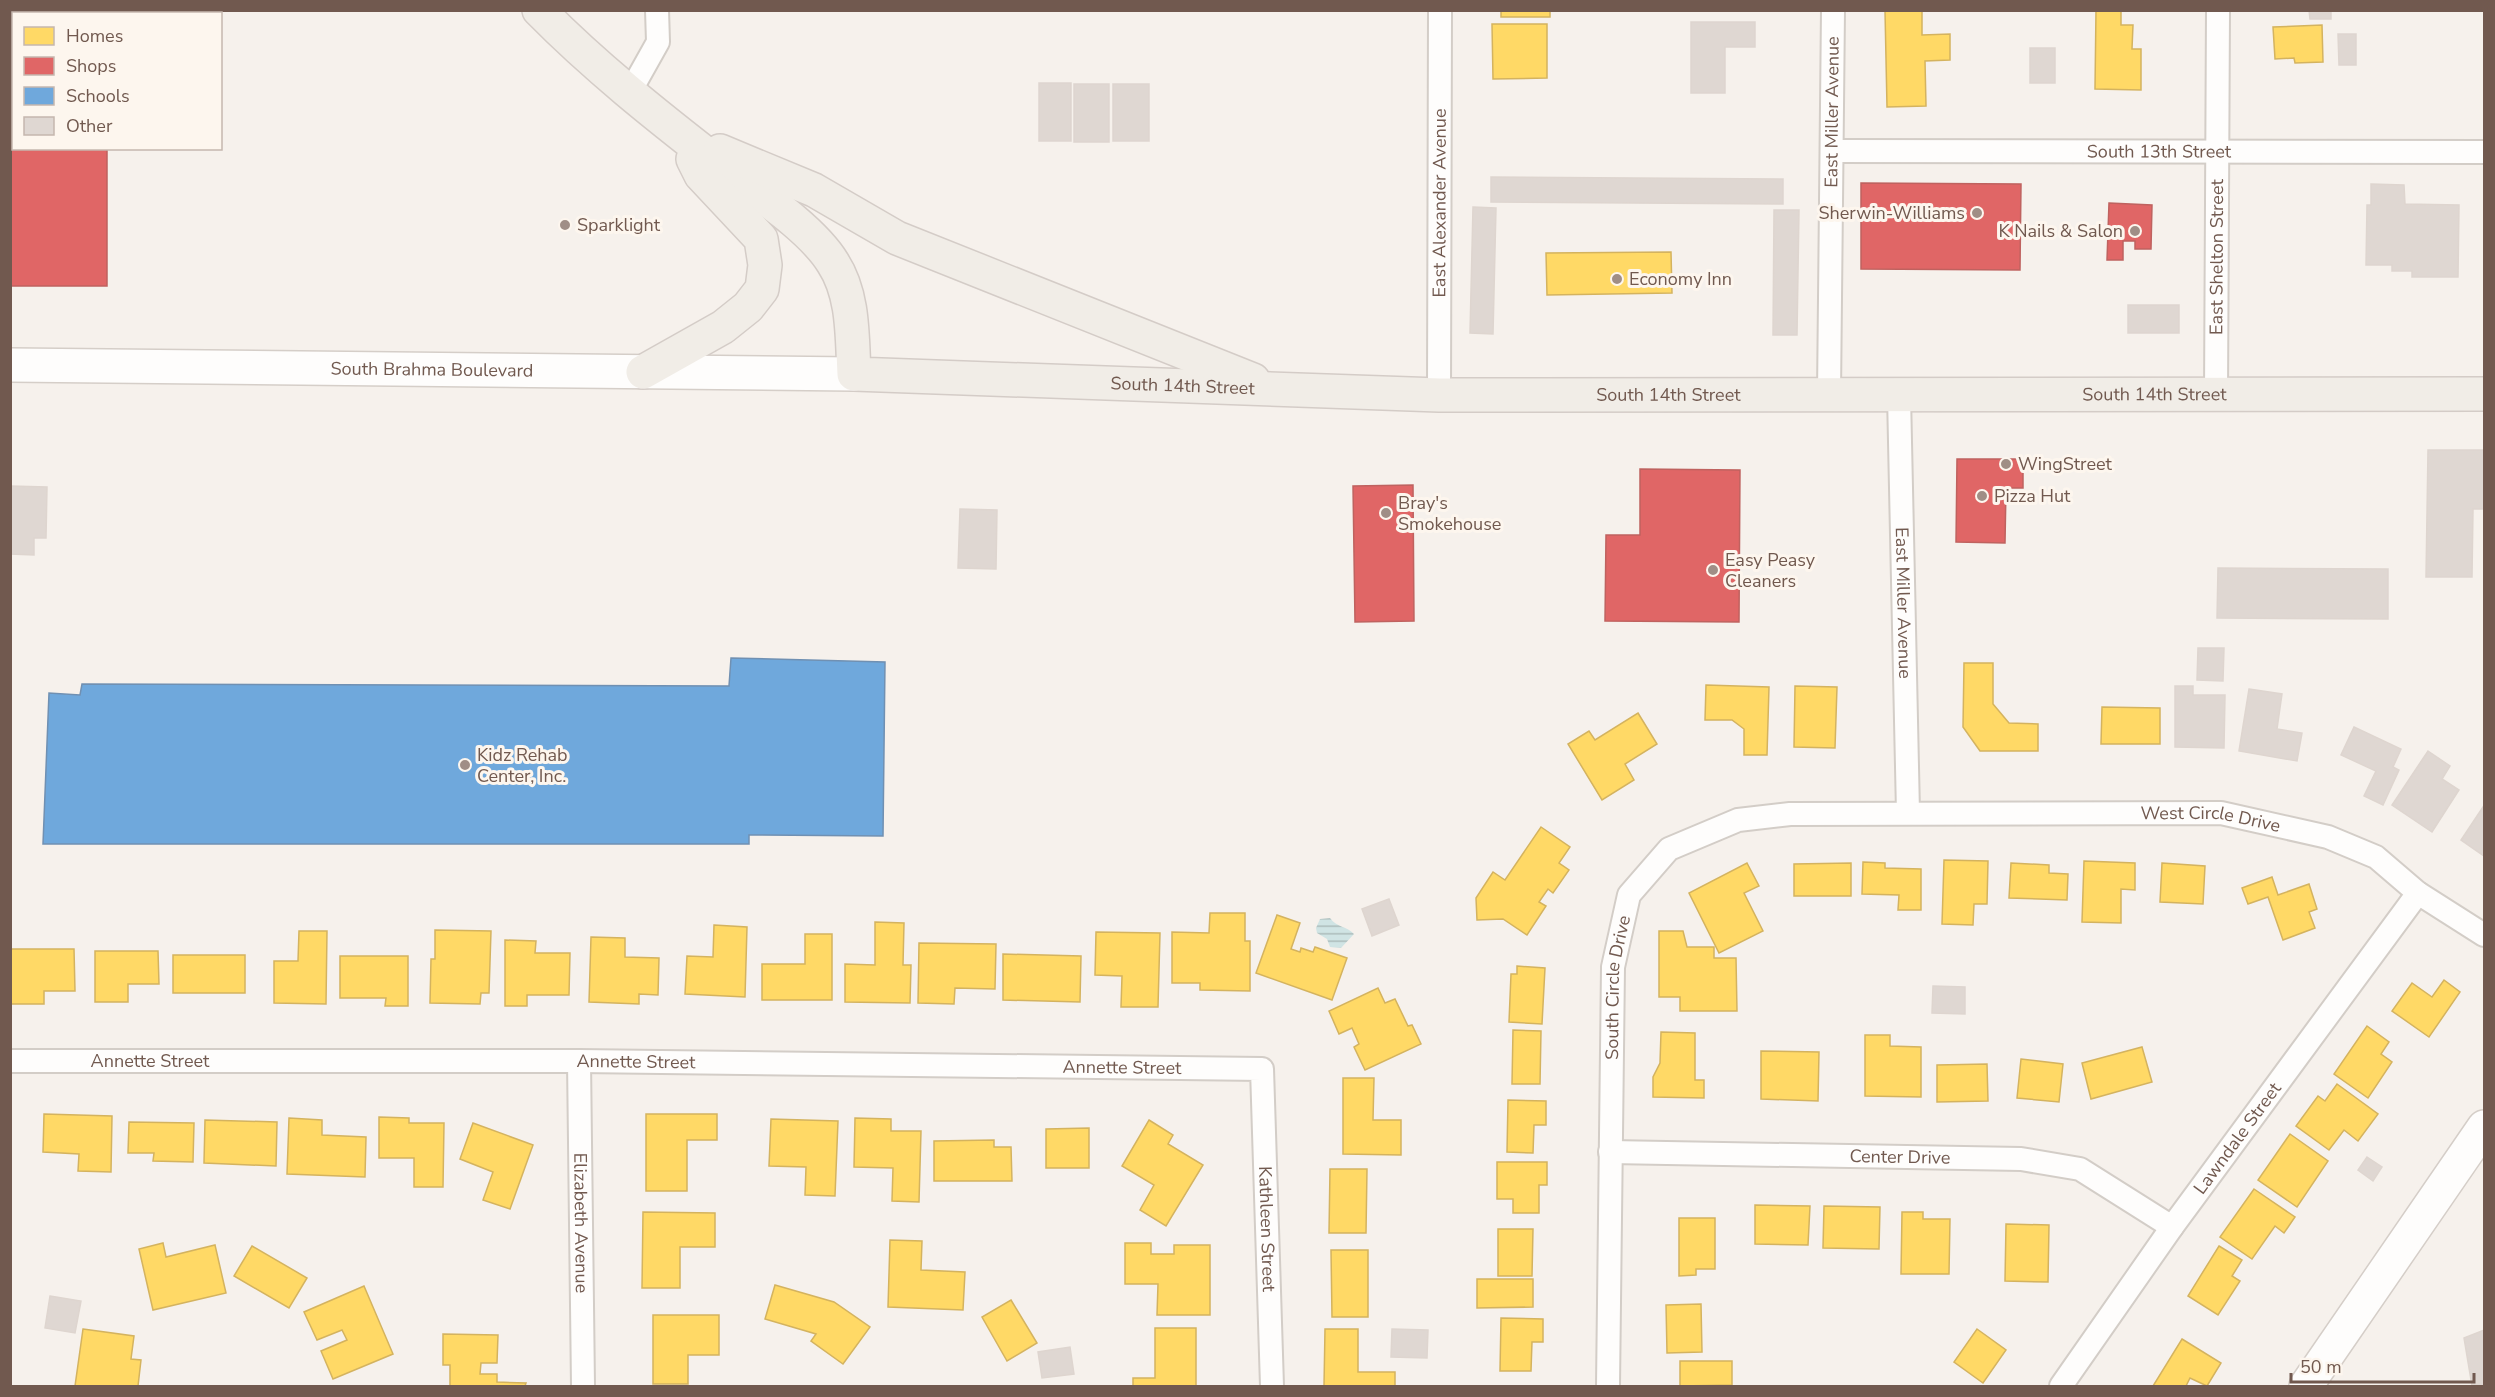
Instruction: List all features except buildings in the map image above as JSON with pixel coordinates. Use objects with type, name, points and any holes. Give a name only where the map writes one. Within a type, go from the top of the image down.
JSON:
[{"type":"main road","points":[[539,10],[566,38],[680,134],[802,228],[834,263],[850,307],[854,374]]},
{"type":"main road","points":[[643,372],[723,327],[748,307],[762,289],[765,266],[761,239],[701,175],[680,134]]},
{"type":"main road","points":[[680,134],[814,190],[897,238],[1086,316],[1277,389]]},
{"type":"main road","name":"South Brahma Boulevard","points":[[10,365],[854,374]]},
{"type":"main road","name":"South 14th Street","points":[[854,374],[1439,395],[2484,394]]},
{"type":"main road","points":[[2306,1386],[2484,1127]]},
{"type":"street","points":[[630,92],[658,42],[657,10]]},
{"type":"street","name":"East Alexander Avenue","points":[[1439,395],[1440,10]]},
{"type":"street","name":"East Miller Avenue","points":[[1829,394],[1833,10]]},
{"type":"street","name":"East Shelton Street","points":[[2216,394],[2218,10]]},
{"type":"street","name":"South 13th Street","points":[[1832,152],[2217,154],[2484,152]]},
{"type":"street","name":"East Miller Avenue","points":[[1899,395],[1908,813]]},
{"type":"street","name":"West Circle Drive","points":[[1908,813],[2221,813],[2337,841],[2376,857],[2418,893],[2484,935]]},
{"type":"street","name":"South Circle Drive","points":[[1608,1386],[1612,967],[1629,894],[1669,849],[1738,820],[1790,814],[1908,813]]},
{"type":"street","name":"Lawndale Street","points":[[2061,1386],[2172,1227],[2418,893]]},
{"type":"street","name":"Annette Street","points":[[10,1061],[579,1061],[1262,1069]]},
{"type":"street","name":"Elizabeth Avenue","points":[[579,1061],[583,1386]]},
{"type":"street","name":"Kathleen Street","points":[[1262,1069],[1272,1386]]},
{"type":"street","name":"Center Drive","points":[[1610,1152],[2020,1159],[2080,1169],[2172,1227]]},
{"type":"shaded area","points":[[1330,918],[1354,934],[1341,948],[1330,947],[1327,939],[1317,933],[1316,928],[1320,919]]},
{"type":"place","name":"Sherwin-Williams","points":[[1977,213]]},
{"type":"place","name":"Sparklight","points":[[565,225]]},
{"type":"place","name":"K Nails & Salon","points":[[2135,231]]},
{"type":"place","name":"Economy Inn","points":[[1617,279]]},
{"type":"place","name":"WingStreet","points":[[2006,464]]},
{"type":"place","name":"Pizza Hut","points":[[1982,496]]},
{"type":"place","name":"Bray's Smokehouse","points":[[1386,513]]},
{"type":"place","name":"Easy Peasy Cleaners","points":[[1713,570]]},
{"type":"place","name":"Kidz Rehab Center, Inc.","points":[[465,765]]}]
